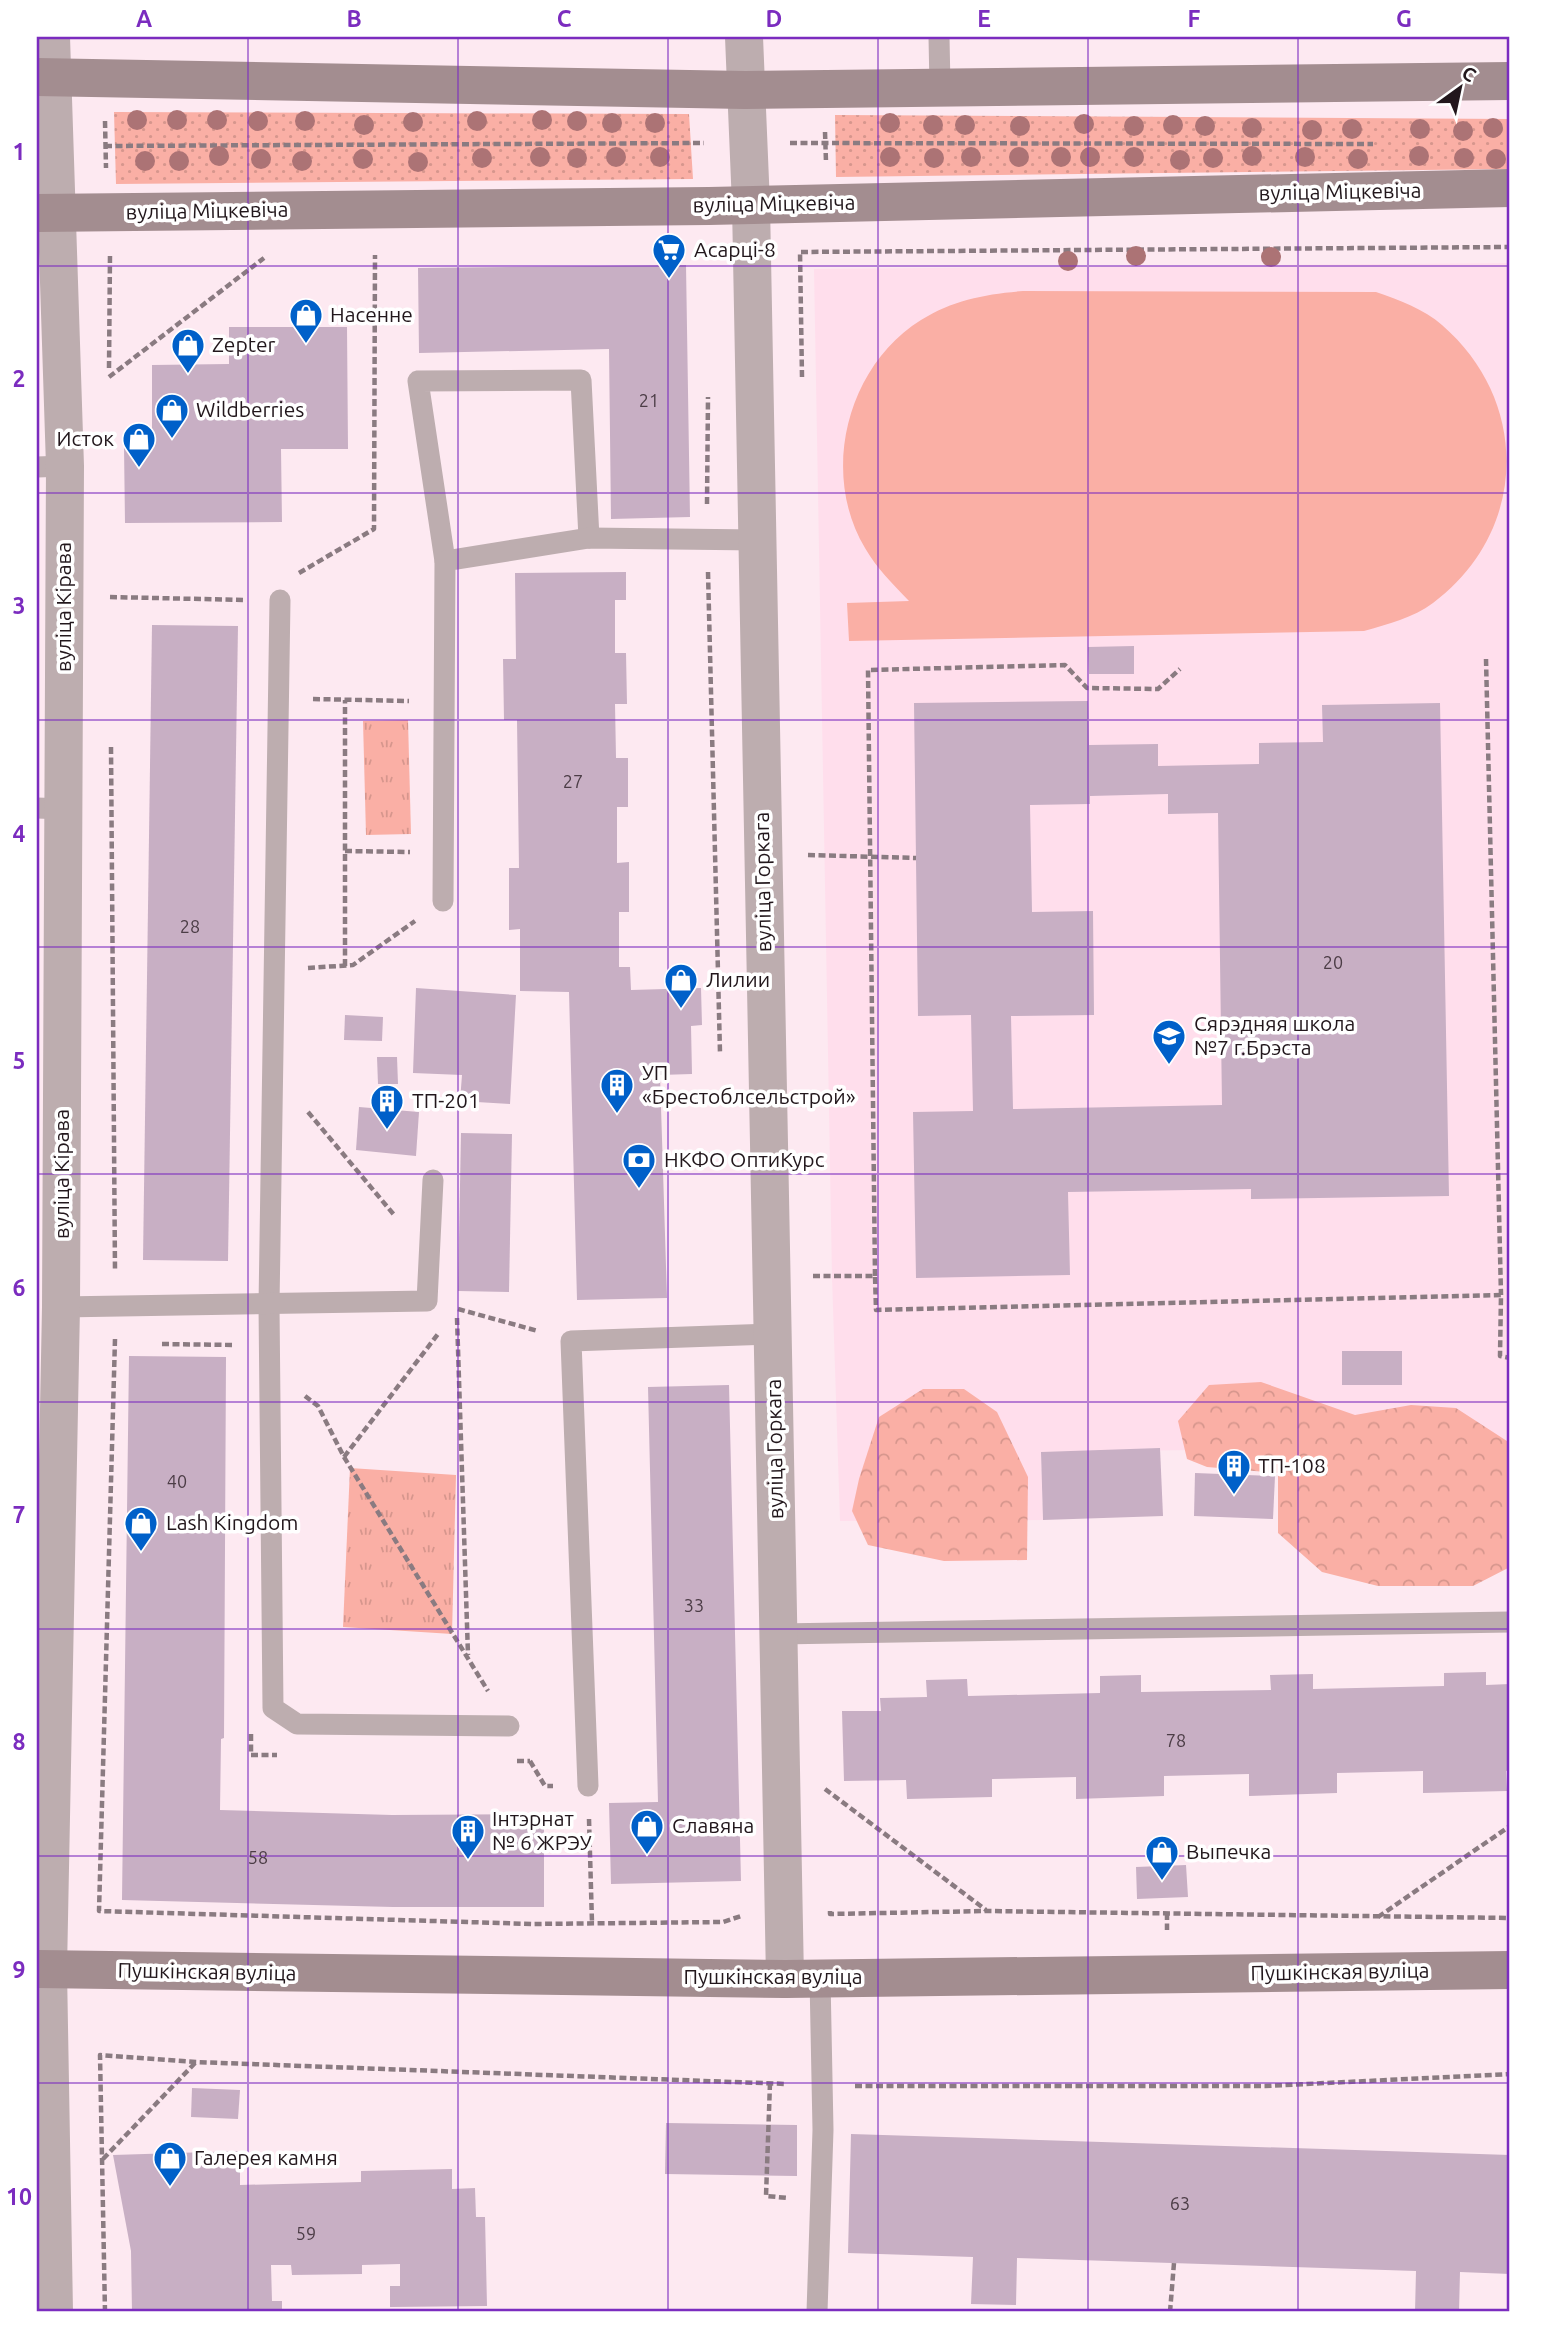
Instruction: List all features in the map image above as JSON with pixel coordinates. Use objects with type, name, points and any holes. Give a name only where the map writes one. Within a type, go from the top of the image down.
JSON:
[{"type":"street","name":"вуліца Кірава","points":[[51,37],[44,77],[51,467],[50,809],[61,1307],[46,1620],[42,1970],[54,2312]]},
{"type":"street","name":"вуліца Горкага","points":[[744,37],[751,205],[779,1634],[802,1978]]},
{"type":"street","points":[[44,77],[745,90],[1510,81]]},
{"type":"street","name":"вуліца Міцкевіча","points":[[48,213],[751,205],[1510,188]]},
{"type":"street","name":"Пушкінская вуліца","points":[[42,1970],[802,1978],[1510,1970]]},
{"type":"lane","points":[[939,37],[940,87]]},
{"type":"lane","points":[[443,901],[442,702],[445,561],[418,381],[581,380],[589,538]]},
{"type":"lane","points":[[445,561],[589,538],[757,540]]},
{"type":"lane","points":[[280,600],[281,699],[270,1305],[273,1708],[297,1724],[509,1726]]},
{"type":"lane","points":[[61,1307],[427,1301],[433,1180]]},
{"type":"lane","points":[[588,1786],[571,1341],[772,1334]]},
{"type":"lane","points":[[779,1634],[1510,1622]]},
{"type":"lane","points":[[802,1978],[823,2130],[817,2312]]},
{"type":"path","points":[[105,114],[105,146],[1384,144]]},
{"type":"path","points":[[825,124],[826,166]]},
{"type":"path","points":[[800,252],[1510,247]]},
{"type":"path","points":[[290,579],[374,529],[375,255]]},
{"type":"path","points":[[109,385],[110,257]]},
{"type":"path","points":[[109,377],[264,258]]},
{"type":"path","points":[[110,584],[110,611]]},
{"type":"path","points":[[110,597],[254,600]]},
{"type":"path","points":[[1486,659],[1500,1356],[1510,1358]]},
{"type":"path","points":[[1180,669],[1158,689],[1087,688],[1065,665],[868,670],[876,1310],[1500,1295]]},
{"type":"path","points":[[281,699],[442,702]]},
{"type":"path","points":[[345,700],[345,966]]},
{"type":"path","points":[[111,736],[115,1308],[99,1911],[592,1923],[723,1922],[749,1913]]},
{"type":"path","points":[[345,851],[443,852]]},
{"type":"path","points":[[808,855],[916,858]]},
{"type":"path","points":[[275,970],[353,965],[443,901]]},
{"type":"path","points":[[274,1071],[429,1257]]},
{"type":"path","points":[[663,1155],[723,1155]]},
{"type":"path","points":[[812,1276],[875,1276]]},
{"type":"path","points":[[427,1301],[571,1341]]},
{"type":"path","points":[[449,1320],[457,1309]]},
{"type":"path","points":[[457,1309],[468,1656]]},
{"type":"path","points":[[344,1458],[441,1330]]},
{"type":"path","points":[[270,1366],[318,1406],[344,1458],[468,1656],[545,1786],[588,1786],[592,1923]]},
{"type":"path","points":[[820,1785],[986,1911]]},
{"type":"path","points":[[1377,1918],[1510,1826]]},
{"type":"path","points":[[830,1914],[986,1911],[1510,1918]]},
{"type":"path","points":[[100,2055],[105,2312]]},
{"type":"path","points":[[102,2160],[196,2062]]},
{"type":"path","points":[[1170,2312],[1174,2263]]},
{"type":"shaded area","name":"Сярэдняя школа №7 г.Брэста","points":[[1510,263],[1510,1446],[1041,1452],[1043,1520],[840,1521],[832,1277],[814,269]]},
{"type":"green space","points":[[114,112],[689,114],[693,179],[116,184]]},
{"type":"green space","points":[[835,115],[1510,119],[1510,169],[836,177]]},
{"type":"green space","points":[[1023,291],[1376,292],[1419,310],[1442,325],[1471,356],[1492,391],[1503,428],[1506,466],[1501,504],[1487,540],[1464,574],[1433,603],[1409,617],[1364,631],[849,641],[847,603],[909,601],[870,556],[851,519],[844,487],[843,455],[848,423],[859,393],[875,364],[896,340],[921,320],[945,307],[970,299]]},
{"type":"green space","points":[[408,720],[411,834],[366,835],[363,721]]},
{"type":"green space","points":[[1261,1382],[1355,1415],[1411,1405],[1456,1408],[1510,1443],[1510,1567],[1473,1586],[1378,1586],[1322,1572],[1278,1533],[1278,1473],[1207,1467],[1187,1459],[1178,1421],[1209,1385]]},
{"type":"green space","points":[[923,1389],[964,1389],[997,1412],[1028,1477],[1027,1560],[944,1561],[868,1545],[852,1511],[859,1479],[879,1417]]},
{"type":"green space","points":[[350,1468],[456,1475],[452,1634],[343,1627]]},
{"type":"building","points":[[686,265],[690,517],[611,519],[609,349],[419,353],[418,268]]},
{"type":"building","points":[[229,327],[347,327],[348,449],[281,449],[282,522],[125,523],[124,447],[152,446],[152,365],[229,364]]},
{"type":"building","points":[[626,572],[626,600],[615,600],[615,653],[626,653],[627,704],[615,704],[616,758],[628,758],[628,807],[617,807],[617,863],[629,862],[629,912],[619,912],[619,967],[630,967],[631,990],[701,988],[702,1025],[691,1026],[692,1074],[660,1075],[667,1298],[577,1300],[569,992],[520,991],[520,929],[509,930],[509,868],[519,868],[517,720],[504,720],[503,659],[516,659],[515,573]]},
{"type":"building","points":[[152,625],[238,626],[228,1261],[143,1260]]},
{"type":"building","points":[[1134,646],[1134,674],[1089,674],[1088,647]]},
{"type":"building","points":[[1088,701],[1089,745],[1158,744],[1158,766],[1259,764],[1259,743],[1323,742],[1322,705],[1440,703],[1449,1196],[1251,1199],[1251,1189],[1068,1192],[1070,1275],[916,1278],[913,1112],[973,1111],[971,1015],[918,1016],[914,703]],"holes":[[[1168,794],[1168,814],[1218,813],[1222,1105],[1013,1109],[1011,1016],[1094,1015],[1093,911],[1032,912],[1030,805],[1090,804],[1090,796]]]},
{"type":"building","points":[[416,988],[516,995],[510,1104],[460,1101],[462,1075],[413,1073]]},
{"type":"building","points":[[345,1015],[383,1017],[382,1041],[344,1040]]},
{"type":"building","points":[[377,1057],[397,1057],[398,1084],[378,1084]]},
{"type":"building","name":"ТП-201","points":[[359,1107],[419,1112],[416,1156],[356,1150]]},
{"type":"building","points":[[461,1133],[512,1134],[509,1292],[458,1291]]},
{"type":"building","points":[[1342,1351],[1402,1351],[1402,1385],[1342,1385]]},
{"type":"building","points":[[129,1356],[226,1357],[224,1738],[221,1739],[220,1810],[392,1815],[544,1814],[544,1907],[393,1907],[122,1900]]},
{"type":"building","points":[[729,1385],[741,1881],[611,1884],[609,1803],[658,1802],[648,1387]]},
{"type":"building","points":[[1160,1448],[1163,1516],[1043,1520],[1041,1452]]},
{"type":"building","name":"ТП-108","points":[[1195,1473],[1275,1476],[1273,1519],[1194,1516]]},
{"type":"building","points":[[1486,1672],[1486,1685],[1510,1684],[1510,1770],[1506,1771],[1507,1791],[1423,1793],[1423,1771],[1337,1773],[1337,1793],[1249,1796],[1249,1774],[1164,1776],[1164,1796],[1076,1799],[1076,1777],[992,1779],[992,1797],[907,1799],[906,1780],[844,1781],[842,1711],[881,1711],[880,1698],[927,1697],[926,1680],[967,1679],[968,1696],[1100,1693],[1100,1676],[1141,1675],[1141,1692],[1271,1690],[1270,1675],[1313,1674],[1313,1689],[1444,1686],[1444,1673]]},
{"type":"building","name":"Выпечка","points":[[1186,1865],[1188,1897],[1137,1899],[1136,1867]]},
{"type":"building","points":[[192,2088],[240,2090],[238,2119],[191,2117]]},
{"type":"building","points":[[666,2123],[797,2125],[797,2176],[665,2174]]},
{"type":"building","points":[[851,2134],[1510,2155],[1510,2274],[1460,2272],[1459,2312],[1415,2312],[1416,2271],[1017,2258],[1016,2305],[971,2304],[973,2257],[848,2253]]},
{"type":"building","points":[[240,2151],[240,2185],[361,2182],[361,2171],[452,2169],[452,2189],[475,2188],[476,2217],[485,2217],[487,2306],[390,2307],[390,2286],[400,2286],[400,2264],[362,2265],[362,2274],[292,2275],[291,2265],[271,2265],[272,2301],[282,2301],[282,2312],[132,2312],[131,2251],[113,2155]]},
{"type":"place","name":"Асарці-8","points":[[669,280]]},
{"type":"place","name":"Насенне","points":[[306,345]]},
{"type":"place","name":"Zepter","points":[[188,375]]},
{"type":"place","name":"Wildberries","points":[[172,440]]},
{"type":"place","name":"Исток","points":[[139,469]]},
{"type":"place","name":"Лилии","points":[[681,1010]]},
{"type":"place","name":"Сярэдняя школа №7 г.Брэста","points":[[1169,1066]]},
{"type":"place","name":"УП «Брестоблсельстрой»","points":[[617,1115]]},
{"type":"place","name":"ТП-201","points":[[387,1131]]},
{"type":"place","name":"НКФО ОптиКурс","points":[[639,1190]]},
{"type":"place","name":"ТП-108","points":[[1234,1496]]},
{"type":"place","name":"Lash Kingdom","points":[[141,1553]]},
{"type":"place","name":"Славяна","points":[[647,1856]]},
{"type":"place","name":"Інтэрнат № 6 ЖРЭУ","points":[[468,1861]]},
{"type":"place","name":"Выпечка","points":[[1162,1882]]},
{"type":"place","name":"Галерея камня","points":[[170,2188]]}]
